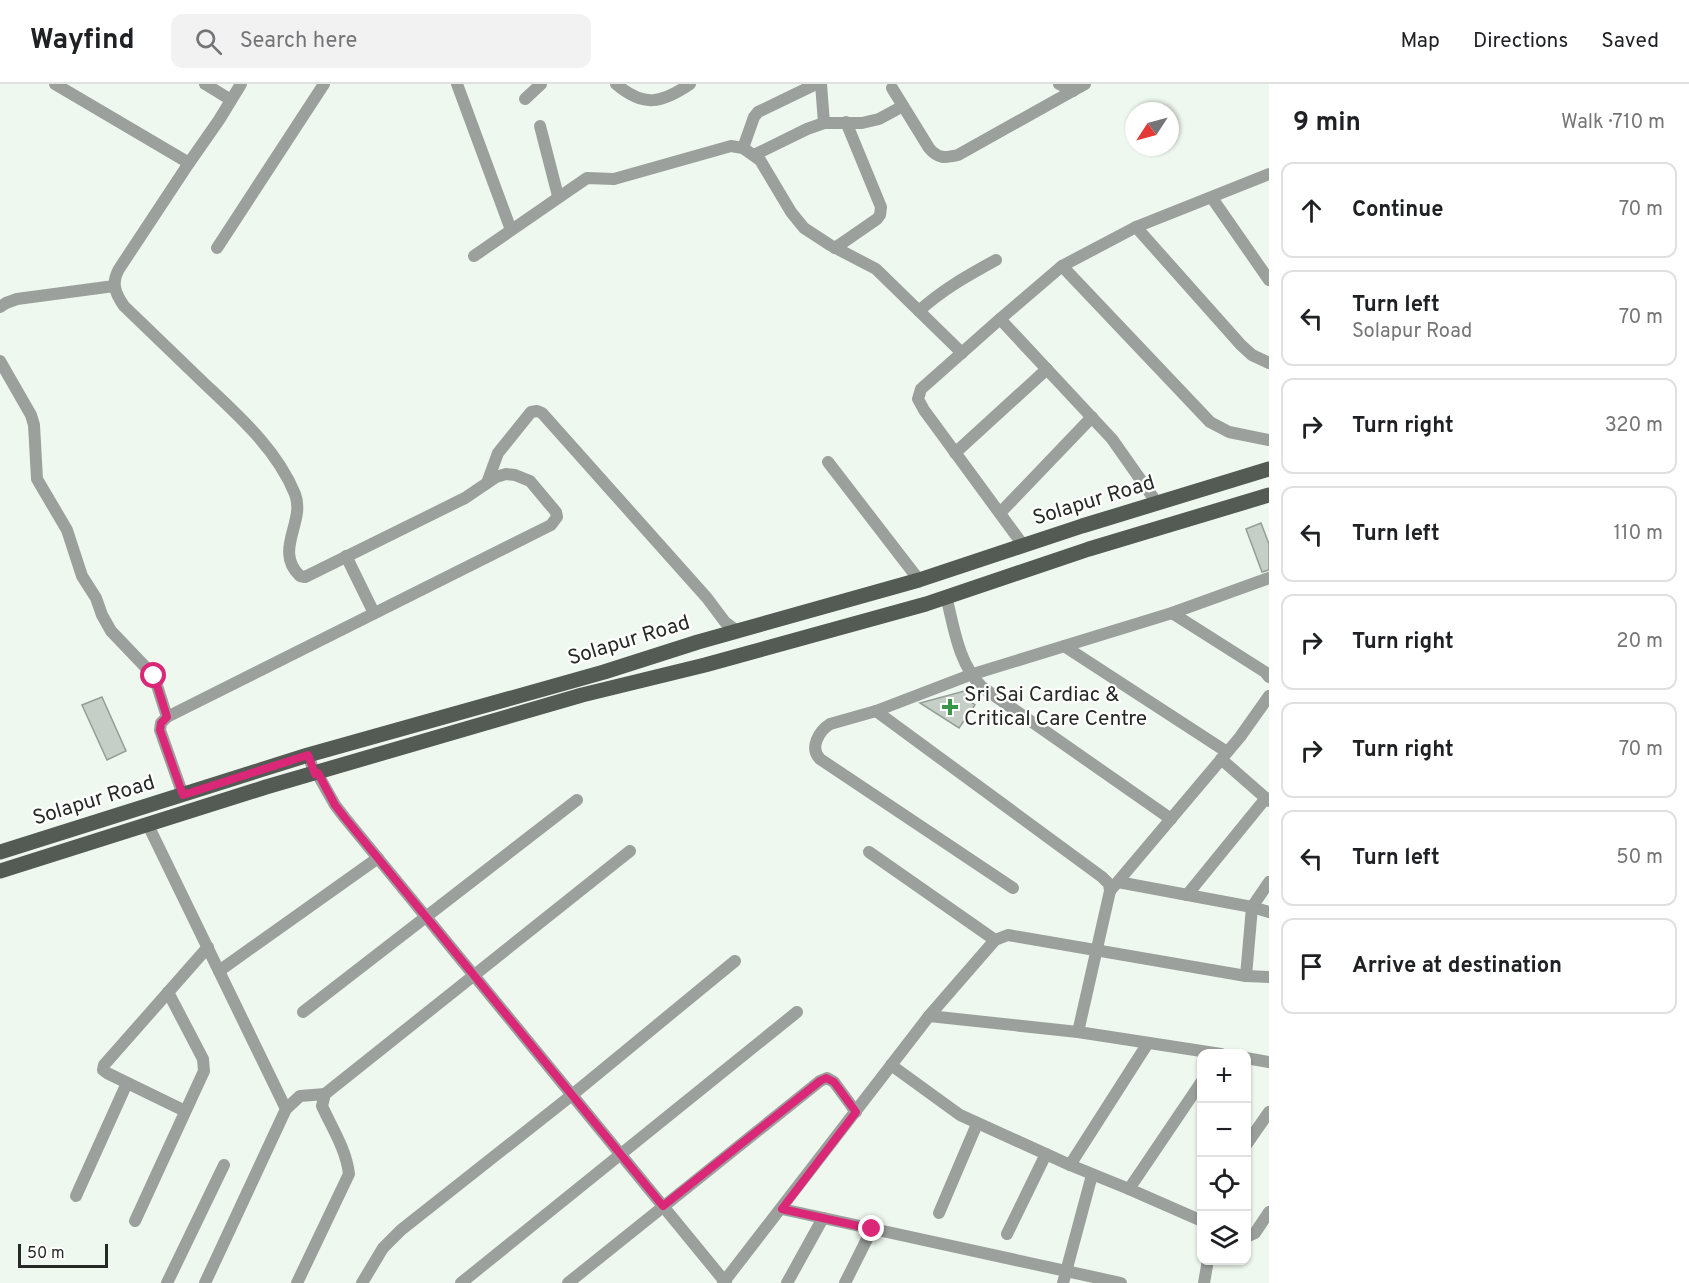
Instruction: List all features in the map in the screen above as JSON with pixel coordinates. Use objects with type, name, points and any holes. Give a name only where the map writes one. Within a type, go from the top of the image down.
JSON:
[{"type":"main road","name":"Solapur Road","points":[[0,852],[308,755],[919,580],[1023,545],[1269,469]]},
{"type":"main road","name":"Solapur Road","points":[[0,871],[582,695],[724,660],[926,604],[1089,549],[1269,495]]},
{"type":"street","points":[[55,84],[189,163]]},
{"type":"street","points":[[205,84],[231,100]]},
{"type":"street","points":[[183,795],[160,730],[161,723],[167,717],[518,542],[555,522],[557,517],[556,512],[530,481],[523,477],[506,474],[496,477],[480,488],[305,576],[296,573],[288,550],[298,506],[295,494],[271,453],[244,421],[124,306],[114,286],[114,277],[119,269],[241,84]]},
{"type":"street","points":[[217,248],[324,84]]},
{"type":"street","points":[[457,84],[511,230]]},
{"type":"street","points":[[525,99],[541,84]]},
{"type":"street","points":[[616,84],[626,93],[650,102],[663,99],[690,84]]},
{"type":"street","points":[[742,147],[758,112],[816,84]]},
{"type":"street","points":[[821,84],[824,123]]},
{"type":"street","points":[[1059,84],[1073,91]]},
{"type":"street","points":[[893,85],[929,148],[935,155],[945,158],[958,154],[1084,84]]},
{"type":"street","points":[[754,155],[824,123],[862,123],[879,119],[903,106]]},
{"type":"street","points":[[835,248],[876,219],[881,207],[846,122]]},
{"type":"street","points":[[540,126],[558,196]]},
{"type":"street","points":[[474,256],[586,178],[614,179],[731,146],[742,147],[760,160],[804,228],[835,248],[876,269],[962,352]]},
{"type":"street","points":[[1023,545],[924,410],[918,399],[921,389],[1062,266],[1136,227],[1269,174]]},
{"type":"street","points":[[1212,198],[1264,264],[1269,280]]},
{"type":"street","points":[[1136,227],[1241,345],[1252,355],[1269,363]]},
{"type":"street","points":[[919,311],[943,290],[996,260]]},
{"type":"street","points":[[1062,266],[1210,422],[1229,432],[1269,440]]},
{"type":"street","points":[[0,307],[17,299],[114,286]]},
{"type":"street","points":[[1000,319],[1122,452],[1157,503]]},
{"type":"street","points":[[0,361],[31,415],[34,425],[37,479],[67,530],[82,576],[96,598],[111,631],[154,676],[167,717]]},
{"type":"street","points":[[955,453],[1047,369]]},
{"type":"street","points":[[480,488],[498,453],[531,412],[542,413],[707,598],[725,622],[737,631]]},
{"type":"street","points":[[999,513],[1092,417]]},
{"type":"street","points":[[828,462],[919,580]]},
{"type":"street","points":[[346,556],[374,614]]},
{"type":"street","points":[[1013,888],[817,755],[815,746],[825,728],[970,675],[1172,613],[1269,578]]},
{"type":"street","points":[[946,596],[963,662],[970,675],[982,687],[1171,819]]},
{"type":"street","points":[[1172,613],[1265,672],[1269,677]]},
{"type":"street","points":[[1064,646],[1224,755],[1267,800],[1187,895]]},
{"type":"street","points":[[1078,1032],[1114,887],[1224,755],[1269,696]]},
{"type":"street","points":[[876,711],[1114,887],[1187,895],[1252,906],[1269,912]]},
{"type":"street","points":[[308,755],[315,774],[318,773],[335,805],[725,1283],[929,1016],[995,940],[1008,935],[1246,976],[1269,977]]},
{"type":"street","points":[[303,1012],[578,800]]},
{"type":"street","points":[[148,825],[286,1109]]},
{"type":"street","points":[[205,1283],[286,1109],[300,1096],[325,1094],[630,851]]},
{"type":"street","points":[[869,852],[995,940]]},
{"type":"street","points":[[219,971],[378,858]]},
{"type":"street","points":[[1246,976],[1252,906],[1269,882]]},
{"type":"street","points":[[185,1111],[107,1073],[104,1065],[208,947]]},
{"type":"street","points":[[362,1283],[383,1248],[401,1230],[572,1095],[735,961]]},
{"type":"street","points":[[135,1221],[204,1071],[203,1059],[168,992]]},
{"type":"street","points":[[461,1283],[797,1012]]},
{"type":"street","points":[[929,1016],[1078,1032],[1197,1050]]},
{"type":"street","points":[[1070,1165],[1148,1043]]},
{"type":"street","points":[[1251,1059],[1269,1062]]},
{"type":"street","points":[[891,1065],[950,1109],[978,1124],[1092,1175],[1197,1216]]},
{"type":"street","points":[[568,1283],[820,1081],[826,1078],[834,1082],[856,1112]]},
{"type":"street","points":[[76,1196],[127,1083]]},
{"type":"street","points":[[1129,1189],[1197,1088]]},
{"type":"street","points":[[297,1283],[349,1174],[348,1162],[322,1106],[325,1094]]},
{"type":"street","points":[[1251,1138],[1269,1112]]},
{"type":"street","points":[[939,1213],[978,1124]]},
{"type":"street","points":[[1007,1234],[1046,1154]]},
{"type":"street","points":[[167,1283],[224,1165]]},
{"type":"street","points":[[1064,1277],[1092,1175]]},
{"type":"street","points":[[782,1209],[1064,1277],[1121,1283]]},
{"type":"street","points":[[1251,1235],[1255,1233],[1269,1212]]},
{"type":"street","points":[[787,1283],[823,1218]]},
{"type":"street","points":[[847,1283],[872,1229]]},
{"type":"street","points":[[1204,1283],[1207,1265]]},
{"type":"building","points":[[1261,523],[1269,544],[1269,570],[1262,572],[1246,529]]},
{"type":"building","points":[[968,690],[966,698],[975,705],[959,728],[920,703]]},
{"type":"building","points":[[102,697],[126,751],[107,760],[82,705]]},
{"type":"place","name":"Sri Sai Cardiac & Critical Care Centre","points":[[950,707]]},
{"type":"route","points":[[154,676],[167,717],[161,723],[160,730],[183,795],[308,755],[315,774],[318,773],[335,805],[345,818],[663,1206],[826,1078],[834,1082],[856,1112],[782,1209],[872,1229]]}]
